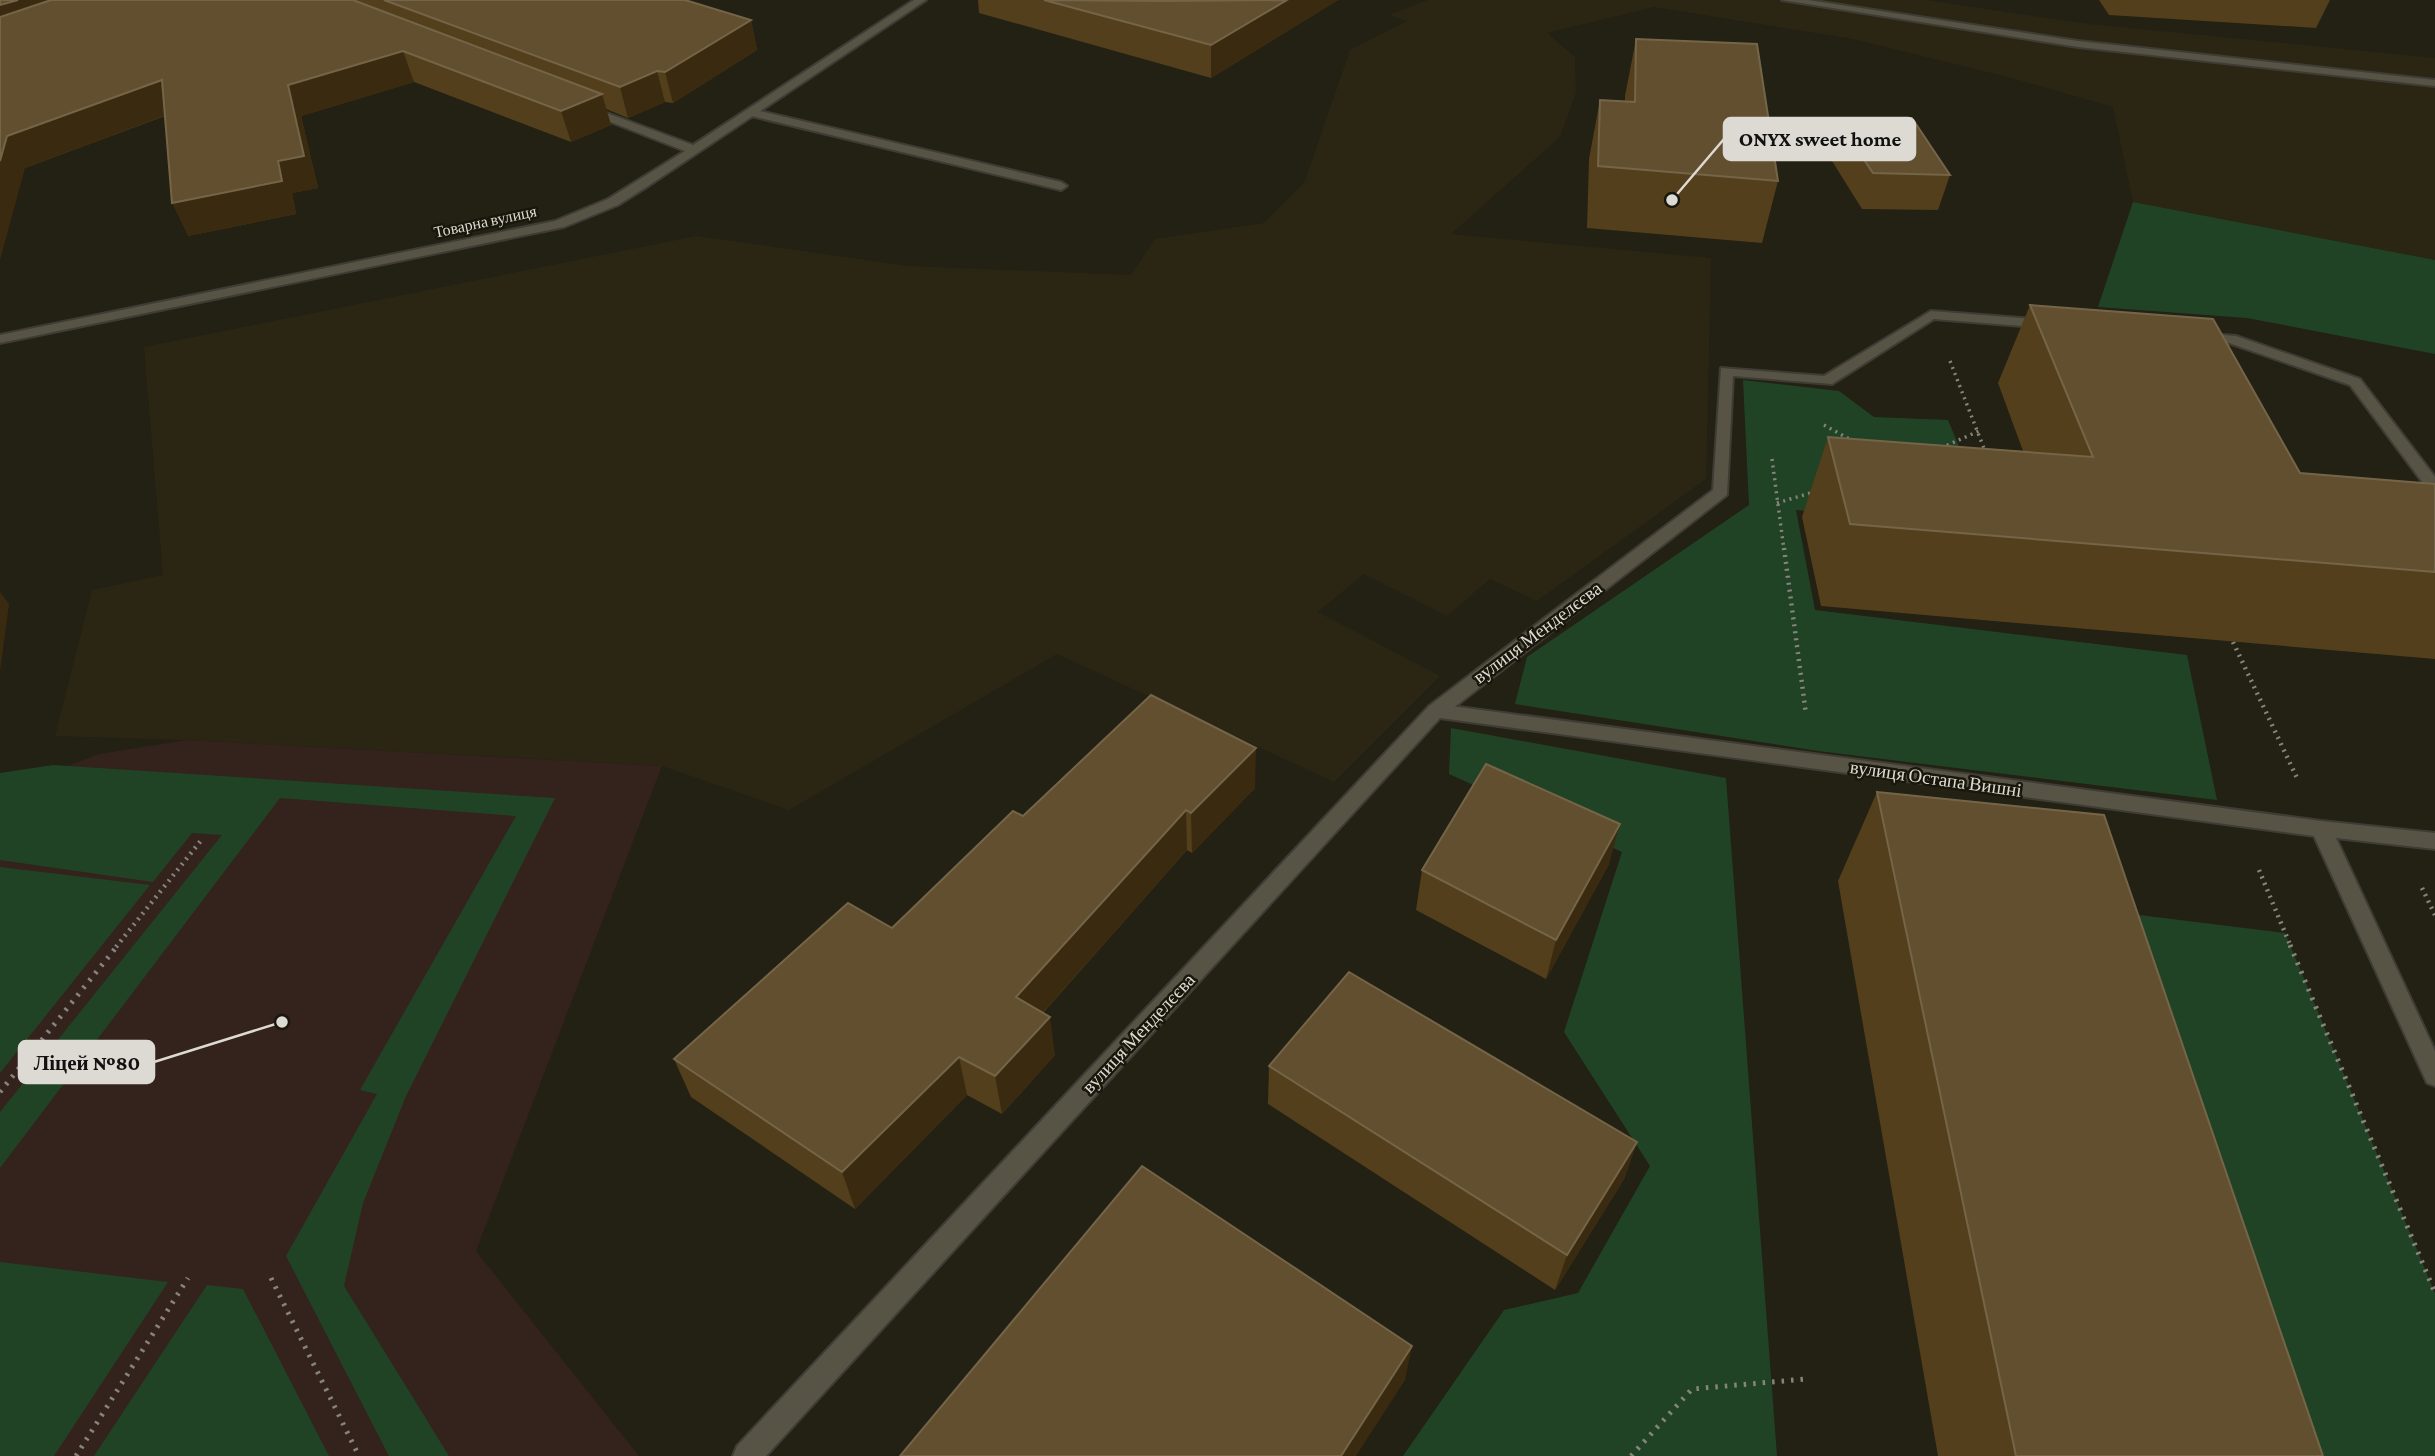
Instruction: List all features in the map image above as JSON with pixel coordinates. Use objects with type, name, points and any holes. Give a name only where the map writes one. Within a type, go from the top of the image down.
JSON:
[{"type":"street","name":"Товарна вулиця","points":[[0,339],[559,224],[613,202],[921,0]]},
{"type":"street","points":[[1787,0],[2078,44],[2435,83]]},
{"type":"street","points":[[568,102],[695,150]]},
{"type":"street","points":[[751,113],[1061,186]]},
{"type":"street","points":[[1931,315],[2067,326]]},
{"type":"street","name":"вулиця Менделєєва","points":[[747,1456],[1436,711],[1721,492],[1726,371],[1827,381],[1931,315]]},
{"type":"street","points":[[2176,335],[2231,339],[2356,382],[2435,488]]},
{"type":"street","name":"вулиця Остапа Вишні","points":[[1436,711],[2321,829],[2435,841]]},
{"type":"street","points":[[2321,829],[2435,1076]]},
{"type":"path","points":[[1931,315],[1987,456]]},
{"type":"path","points":[[1814,419],[1863,446]]},
{"type":"path","points":[[1933,452],[1979,431]]},
{"type":"path","points":[[1771,448],[1806,715]]},
{"type":"path","points":[[1777,503],[1826,489]]},
{"type":"path","points":[[2233,642],[2299,783]]},
{"type":"path","points":[[0,1092],[203,838]]},
{"type":"path","points":[[2255,862],[2435,1293]]},
{"type":"path","points":[[2419,883],[2435,915]]},
{"type":"path","points":[[76,1456],[188,1278]]},
{"type":"path","points":[[271,1278],[359,1456]]},
{"type":"path","points":[[1631,1456],[1692,1389],[1806,1379]]},
{"type":"shaded area","points":[[1428,0],[1925,0],[2089,24],[2435,58],[2435,260],[2133,202],[2113,107],[2015,79],[1853,39],[1654,7],[1547,33],[1575,57],[1576,93],[1560,137],[1451,234],[1711,258],[1706,479],[1537,601],[1490,579],[1447,616],[1364,574],[1318,612],[1440,676],[1334,782],[1057,654],[789,810],[662,766],[187,740],[55,736],[92,590],[163,575],[144,347],[696,236],[908,266],[1131,275],[1155,239],[1264,223],[1305,181],[1350,50],[1407,21],[1389,15]]},
{"type":"shaded area","points":[[187,740],[662,766],[476,1251],[639,1456],[0,1456],[0,792],[99,754]]},
{"type":"green space","points":[[2133,202],[2435,260],[2435,354],[2247,318],[2098,307]]},
{"type":"green space","points":[[1743,380],[1839,391],[1874,417],[1948,420],[1990,522],[1796,510],[1815,610],[2187,655],[2217,800],[1818,751],[1515,704],[1527,657],[1749,505]]},
{"type":"green space","points":[[1451,728],[1726,778],[1777,1456],[1403,1456],[1504,1310],[1578,1293],[1650,1166],[1564,1032],[1622,852],[1449,774]]},
{"type":"green space","points":[[53,765],[555,798],[406,1096],[363,1203],[344,1286],[449,1456],[389,1456],[286,1256],[377,1094],[360,1090],[516,816],[280,798],[0,1168],[0,1112],[222,835],[192,833],[153,882],[0,860],[0,773]]},
{"type":"green space","points":[[0,867],[150,885],[0,1073]]},
{"type":"green space","points":[[2050,904],[2285,933],[2435,1293],[2435,1456],[2213,1456]]},
{"type":"green space","points":[[0,1262],[168,1282],[54,1456],[0,1456]]},
{"type":"green space","points":[[207,1285],[243,1289],[329,1456],[94,1456]]},
{"type":"building","points":[[0,0],[18,0],[0,5]]},
{"type":"building","points":[[51,0],[353,0],[602,94],[561,111],[403,51],[288,85],[304,156],[278,161],[282,181],[172,203],[162,80],[7,136],[0,161],[0,17]]},
{"type":"building","points":[[384,0],[685,0],[751,20],[665,72],[657,71],[620,87]]},
{"type":"building","points":[[1044,0],[1164,1],[1287,0],[1211,45]]},
{"type":"building","points":[[1636,39],[1757,44],[1778,181],[1598,166],[1600,100],[1635,102]]},
{"type":"building","points":[[1912,118],[1950,175],[1873,173],[1837,119]]},
{"type":"building","points":[[2030,305],[2213,319],[2300,473],[2435,484],[2435,572],[1850,524],[1828,437],[2093,457]]},
{"type":"building","points":[[1151,695],[1256,748],[1191,813],[1186,810],[1016,997],[1050,1017],[995,1076],[959,1057],[842,1172],[674,1059],[848,903],[892,928],[1013,811],[1023,816]]},
{"type":"building","points":[[1486,764],[1620,824],[1556,940],[1422,870]]},
{"type":"building","points":[[1877,792],[2104,815],[2323,1456],[2016,1456]]},
{"type":"building","points":[[1349,972],[1637,1142],[1567,1255],[1269,1066]]},
{"type":"building","points":[[1142,1166],[1412,1346],[1341,1456],[900,1456]]},
{"type":"place","name":"ONYX sweet home","points":[[1672,200]]},
{"type":"place","name":"Ліцей №80","points":[[282,1022]]}]
